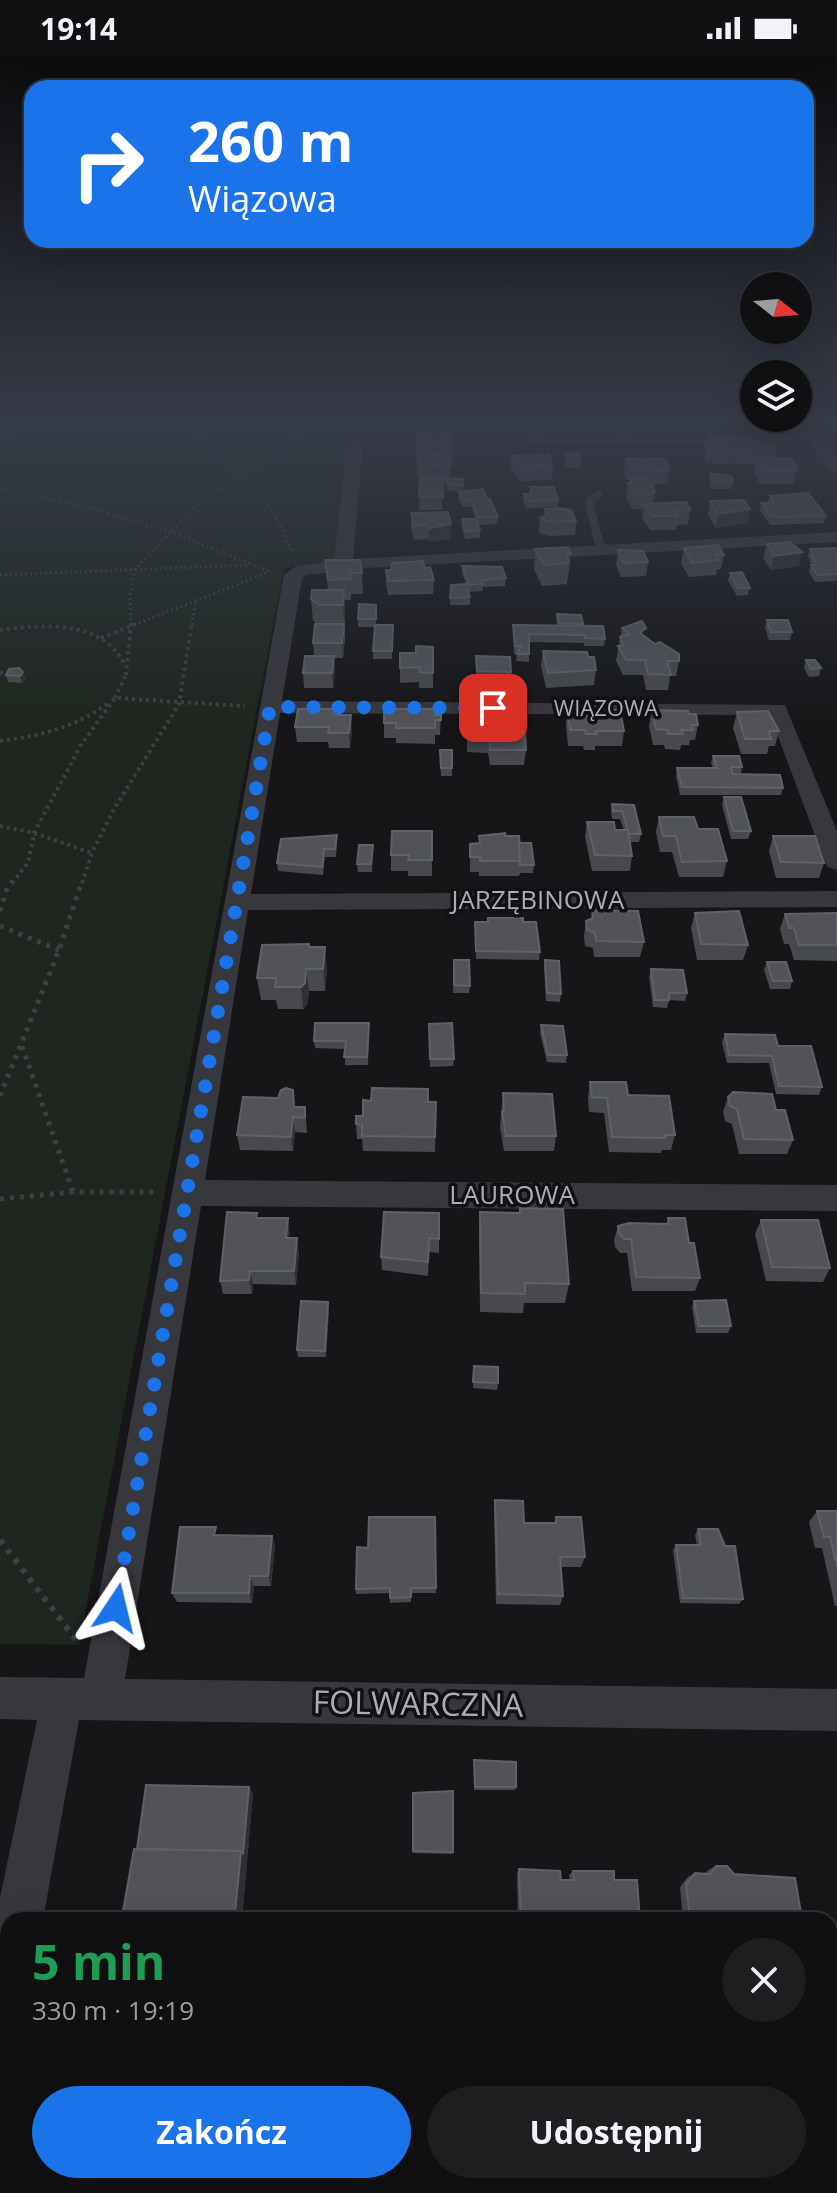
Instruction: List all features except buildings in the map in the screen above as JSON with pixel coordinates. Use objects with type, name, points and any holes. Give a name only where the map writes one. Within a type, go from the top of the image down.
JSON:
[{"type":"street","points":[[343,565],[347,524]]},
{"type":"street","points":[[283,572],[343,565],[837,537]]},
{"type":"street","points":[[21,1912],[82,1699],[188,1193],[293,575],[283,572]]},
{"type":"street","name":"WIĄZOWA","points":[[270,707],[778,709],[837,862]]},
{"type":"street","name":"JARZĘBINOWA","points":[[238,902],[837,899]]},
{"type":"street","name":"LAUROWA","points":[[188,1193],[837,1198]]},
{"type":"street","name":"FOLWARCZNA","points":[[0,1698],[837,1710]]},
{"type":"lane","points":[[594,524],[601,550]]},
{"type":"path","points":[[0,575],[251,565],[143,524]]},
{"type":"path","points":[[0,911],[7,889],[28,863],[34,833],[81,745],[115,698],[126,675],[131,627],[130,592],[136,568],[179,524]]},
{"type":"path","points":[[101,638],[283,572],[290,538],[279,524]]},
{"type":"path","points":[[0,1096],[59,950],[92,853],[114,809],[179,704],[196,601]]},
{"type":"path","points":[[0,630],[48,626],[77,630],[101,638],[116,648],[125,661],[126,675]]},
{"type":"path","points":[[0,672],[12,677]]},
{"type":"path","points":[[0,741],[30,738],[65,729],[94,715],[115,698],[270,707]]},
{"type":"path","points":[[0,826],[34,833],[92,853]]},
{"type":"path","points":[[0,926],[59,950]]},
{"type":"path","points":[[22,1045],[73,1192]]},
{"type":"path","points":[[0,1199],[73,1192],[188,1193]]},
{"type":"path","points":[[0,1540],[79,1645]]},
{"type":"shaded area","points":[[0,524],[341,524],[338,561],[284,567],[79,1645],[0,1644]]},
{"type":"route","points":[[116,1608],[270,707],[493,708]]}]
